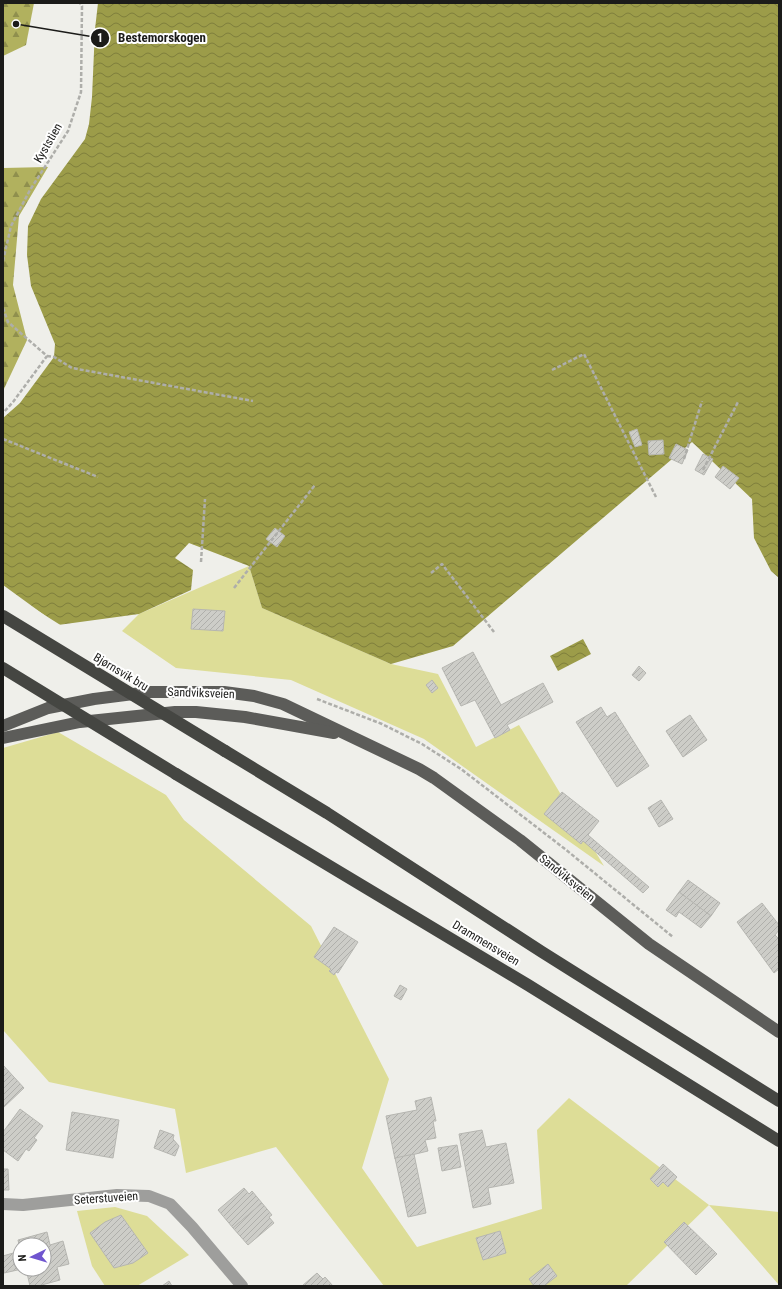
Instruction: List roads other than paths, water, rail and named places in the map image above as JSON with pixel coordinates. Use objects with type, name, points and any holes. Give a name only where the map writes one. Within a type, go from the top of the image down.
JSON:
[{"type":"highway","name":"Bjørnsvik bru","points":[[3,616],[225,751]]},
{"type":"highway","name":"Drammensveien","points":[[3,668],[176,774],[528,985],[779,1141]]},
{"type":"highway","name":"Drammensveien","points":[[225,751],[327,813],[542,952],[779,1101]]},
{"type":"main road","name":"Sandviksveien","points":[[3,726],[48,708],[73,702],[149,692],[224,692],[254,696],[283,704],[419,769],[476,807],[649,944],[779,1032]]},
{"type":"main road","name":"Sandviksveien","points":[[3,738],[80,722],[175,712],[196,712],[262,719],[349,735]]},
{"type":"street","name":"Seterstuveien","points":[[3,1204],[23,1205],[117,1195],[149,1196],[170,1204],[192,1227],[242,1286]]},
{"type":"water","points":[[98,3],[779,3],[779,578],[771,571],[754,538],[752,499],[692,442],[453,646],[391,664],[262,608],[249,566],[189,543],[175,558],[193,570],[191,590],[139,614],[58,625],[3,585],[3,418],[20,403],[54,357],[55,344],[31,286],[27,255],[28,226],[41,199],[85,139],[89,124],[92,97],[95,29]]},
{"type":"water","points":[[583,639],[591,654],[558,671],[550,656]]},
{"type":"place","name":"Bestemorskogen","points":[[16,24]]}]
